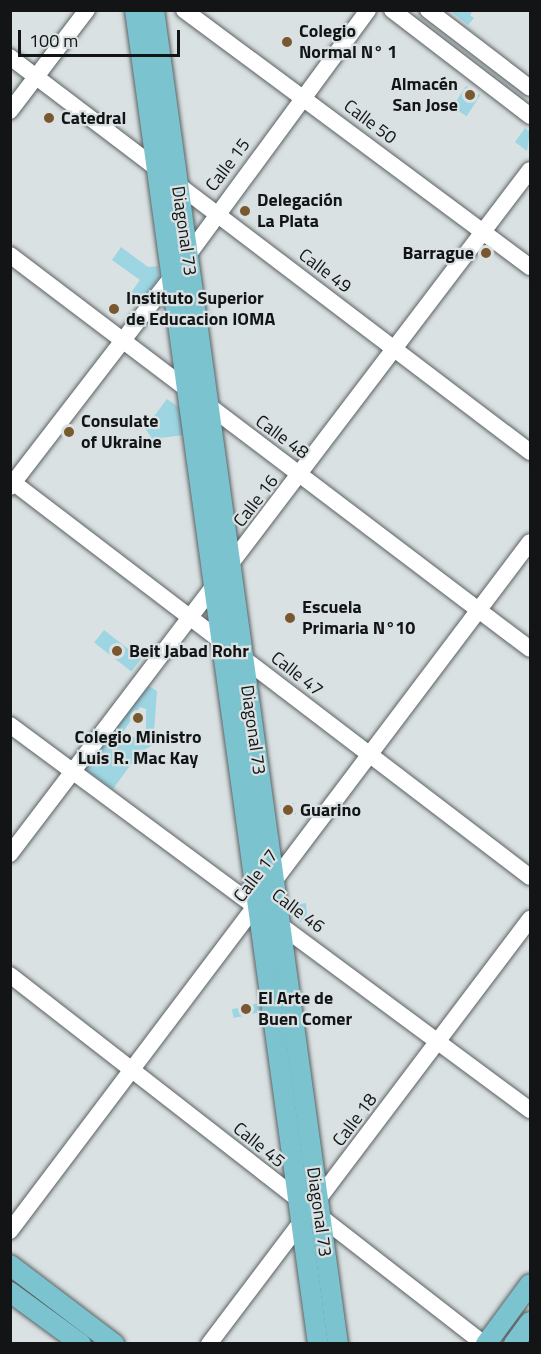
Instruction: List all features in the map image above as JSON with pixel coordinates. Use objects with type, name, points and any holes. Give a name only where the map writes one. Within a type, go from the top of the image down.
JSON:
[{"type":"main road","name":"Diagonal 73","points":[[135,10],[258,906],[310,1211],[338,1344]]},
{"type":"main road","name":"Diagonal 73","points":[[159,15],[187,255],[280,922],[310,1211],[318,1344]]},
{"type":"main road","points":[[10,1265],[114,1344]]},
{"type":"main road","points":[[485,1344],[531,1284]]},
{"type":"main road","points":[[10,1292],[81,1344]]},
{"type":"main road","points":[[514,1344],[531,1322]]},
{"type":"street","points":[[10,111],[87,10]]},
{"type":"street","name":"Calle 50","points":[[184,10],[304,96],[531,267]]},
{"type":"street","name":"Calle 15","points":[[12,483],[122,339],[172,278],[216,213],[369,10]]},
{"type":"street","points":[[392,10],[531,116]]},
{"type":"street","points":[[428,10],[531,88]]},
{"type":"street","name":"Calle 49","points":[[10,57],[531,452]]},
{"type":"street","name":"Calle 16","points":[[10,854],[531,170]]},
{"type":"street","name":"Calle 48","points":[[10,255],[188,392],[531,649]]},
{"type":"street","name":"Calle 47","points":[[12,483],[222,639],[531,877]]},
{"type":"street","name":"Calle 17","points":[[10,1231],[531,542]]},
{"type":"street","name":"Calle 46","points":[[10,725],[280,922],[531,1110]]},
{"type":"street","name":"Calle 18","points":[[209,1344],[531,919]]},
{"type":"street","name":"Calle 45","points":[[10,975],[133,1069],[310,1211],[485,1344]]},
{"type":"building","points":[[449,10],[473,10],[470,15],[474,18],[468,25]]},
{"type":"building","points":[[466,86],[480,95],[467,116],[452,107]]},
{"type":"building","points":[[525,128],[530,132],[527,151],[515,142]]},
{"type":"building","points":[[121,247],[148,267],[158,266],[159,278],[142,302],[130,294],[140,280],[112,260]]},
{"type":"building","points":[[167,399],[180,408],[184,435],[152,439],[145,428]]},
{"type":"building","name":"Beit Jabad Rohr","points":[[104,630],[141,659],[131,672],[94,643]]},
{"type":"building","name":"Colegio Ministro Luis R. Mac Kay","points":[[144,683],[157,691],[153,745],[140,752],[113,789],[81,767]],"holes":[[[140,707],[146,709],[146,732],[131,738],[123,732]]]},
{"type":"building","name":"Guarino","points":[[294,803],[296,815],[282,817],[280,805]]},
{"type":"building","points":[[306,903],[307,914],[300,923],[294,905]]},
{"type":"building","name":"El Arte de Buen Comer","points":[[259,1003],[261,1012],[234,1018],[232,1009]]},
{"type":"place","name":"Colegio Normal N° 1","points":[[287,42]]},
{"type":"place","name":"Almacén San Jose","points":[[470,95]]},
{"type":"place","name":"Catedral","points":[[49,118]]},
{"type":"place","name":"Delegación La Plata","points":[[245,211]]},
{"type":"place","name":"Barrague","points":[[486,253]]},
{"type":"place","name":"Instituto Superior de Educacion IOMA","points":[[114,309]]},
{"type":"place","name":"Consulate of Ukraine","points":[[69,432]]},
{"type":"place","name":"Escuela Primaria N°10","points":[[290,618]]},
{"type":"place","name":"Beit Jabad Rohr","points":[[117,651]]},
{"type":"place","name":"Colegio Ministro Luis R. Mac Kay","points":[[138,718]]},
{"type":"place","name":"Guarino","points":[[288,810]]},
{"type":"place","name":"El Arte de Buen Comer","points":[[246,1009]]}]
